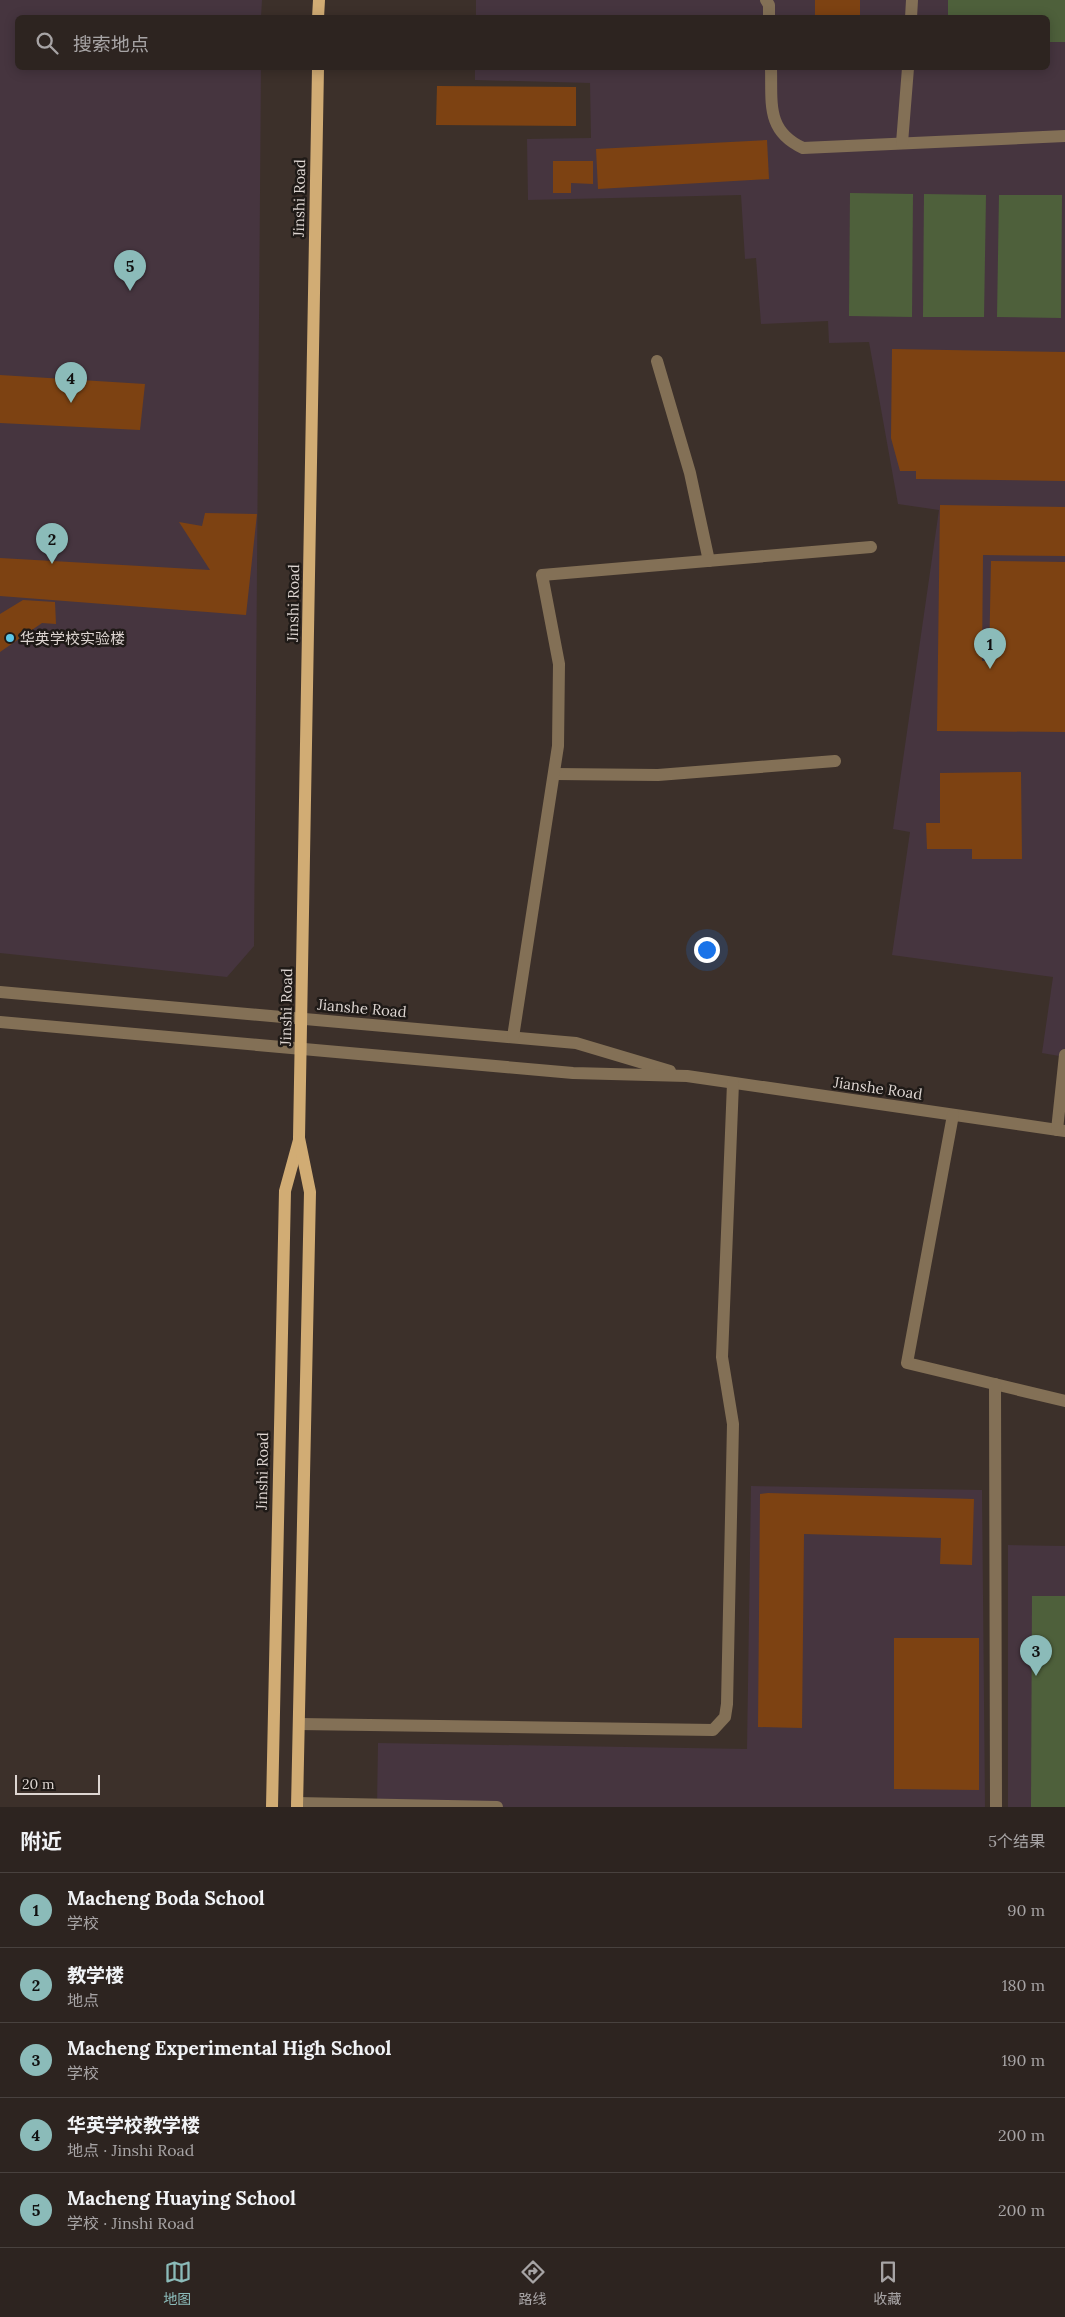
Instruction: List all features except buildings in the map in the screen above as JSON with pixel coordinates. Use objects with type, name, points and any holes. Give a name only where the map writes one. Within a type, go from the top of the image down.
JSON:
[{"type":"main road","points":[[318,15],[319,0]]},
{"type":"main road","name":"Jinshi Road","points":[[297,1805],[310,1192],[299,1138],[318,70]]},
{"type":"main road","name":"Jinshi Road","points":[[272,1807],[285,1191],[299,1138]]},
{"type":"street","points":[[766,0],[769,5],[769,15]]},
{"type":"street","points":[[911,15],[912,0]]},
{"type":"street","points":[[771,70],[772,117],[782,134],[791,142],[803,148],[1065,136]]},
{"type":"street","points":[[902,143],[908,70]]},
{"type":"street","points":[[657,361],[690,473],[709,561]]},
{"type":"street","points":[[513,1038],[558,746],[559,664],[542,575],[871,547]]},
{"type":"street","points":[[555,774],[658,774],[836,761]]},
{"type":"street","name":"Jianshe Road","points":[[0,992],[576,1043],[687,1076]]},
{"type":"street","name":"Jianshe Road","points":[[0,1022],[573,1072],[687,1076],[1061,1131]]},
{"type":"street","points":[[1061,1131],[1065,1055]]},
{"type":"street","points":[[299,1724],[713,1730],[725,1717],[727,1704],[734,1424],[722,1357],[734,1083]]},
{"type":"street","points":[[953,1115],[907,1363],[1065,1401]]},
{"type":"street","points":[[995,1384],[996,1807]]},
{"type":"street","points":[[297,1805],[498,1807]]},
{"type":"shaded area","points":[[0,0],[262,0],[261,15],[15,15],[15,70],[261,70],[254,946],[227,977],[0,953]]},
{"type":"shaded area","points":[[476,0],[1065,0],[1065,1057],[1042,1053],[1053,977],[892,955],[910,832],[893,829],[939,510],[898,504],[869,342],[829,343],[828,321],[761,324],[756,258],[745,259],[741,195],[528,200],[527,139],[591,138],[590,83],[475,80],[475,70],[1050,70],[1050,15],[476,15]]},
{"type":"shaded area","points":[[751,1486],[982,1490],[985,1807],[377,1807],[378,1743],[747,1749]]},
{"type":"shaded area","points":[[1008,1545],[1065,1546],[1065,1807],[1008,1807]]},
{"type":"green space","points":[[948,0],[1065,0],[1065,42],[1050,42],[1050,15],[948,15]]},
{"type":"green space","points":[[850,193],[913,194],[912,317],[849,316]]},
{"type":"green space","points":[[924,194],[986,195],[984,317],[923,317]]},
{"type":"green space","points":[[999,195],[1062,195],[1061,318],[997,317]]},
{"type":"green space","points":[[1032,1596],[1065,1596],[1065,1807],[1031,1807]]},
{"type":"place","name":"Macheng Huaying School","points":[[130,291]]},
{"type":"place","name":"华英学校教学楼","points":[[71,403]]},
{"type":"place","name":"教学楼","points":[[52,564]]},
{"type":"place","name":"华英学校实验楼","points":[[10,638]]},
{"type":"place","name":"Macheng Boda School","points":[[990,669]]},
{"type":"place","name":"Macheng Experimental High School","points":[[1036,1676]]}]
